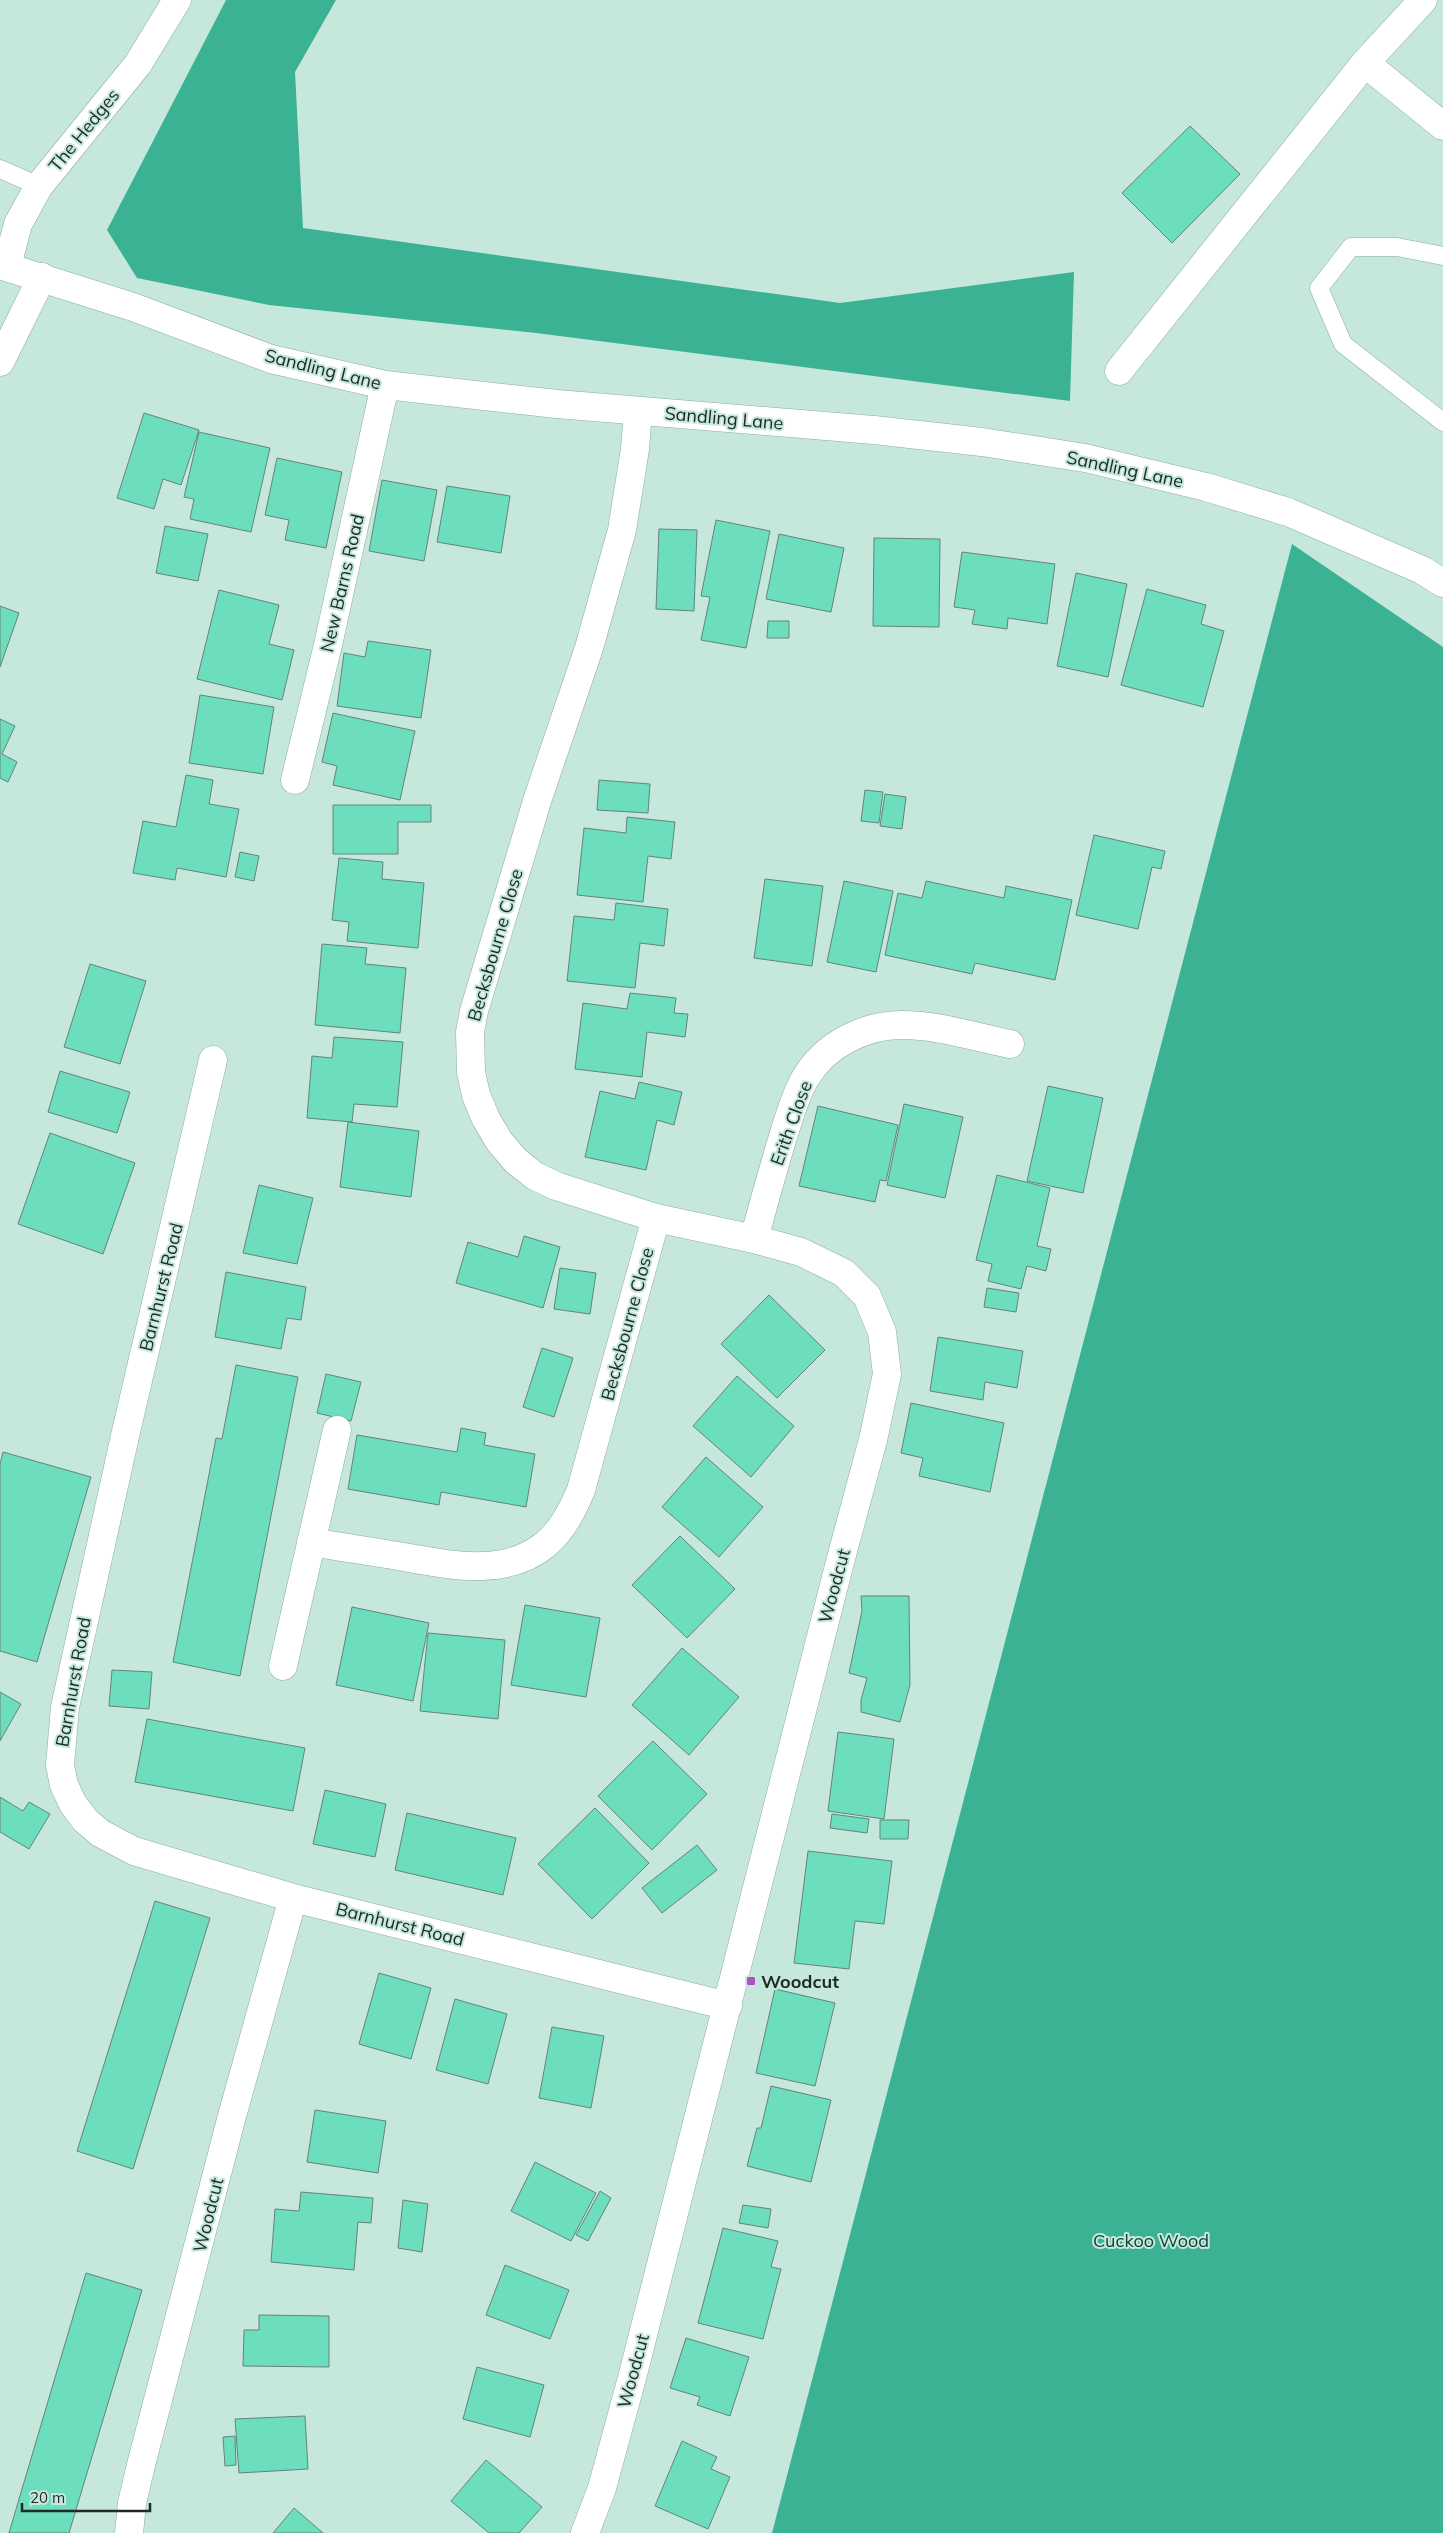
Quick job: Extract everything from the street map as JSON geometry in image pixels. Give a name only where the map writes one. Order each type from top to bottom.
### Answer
[{"type":"street","name":"The Hedges","points":[[3,266],[18,224],[38,186],[138,64],[177,0]]},
{"type":"street","points":[[1119,371],[1365,63],[1423,0]]},
{"type":"street","points":[[1365,63],[1443,126]]},
{"type":"street","name":"Sandling Lane","points":[[3,266],[133,307],[271,359],[385,385],[476,396],[638,411],[874,430],[982,442],[1085,458],[1206,487],[1288,512],[1413,566],[1443,584]]},
{"type":"street","points":[[0,362],[42,277]]},
{"type":"street","name":"New Barns Road","points":[[294,780],[328,646],[385,385]]},
{"type":"street","name":"Becksbourne Close","points":[[311,1542],[459,1566],[489,1566],[517,1561],[545,1545],[566,1523],[581,1490],[656,1218],[556,1186],[535,1176],[516,1161],[499,1141],[486,1119],[476,1095],[469,1051],[474,1011],[538,798],[589,648],[611,572],[622,530],[635,449],[638,411]]},
{"type":"street","name":"Erith Close","points":[[754,1239],[795,1099],[806,1076],[832,1048],[855,1034],[876,1028],[902,1025],[925,1027],[1010,1044]]},
{"type":"street","name":"Barnhurst Road","points":[[213,1060],[91,1586],[65,1707],[60,1765],[64,1785],[73,1804],[85,1820],[100,1833],[134,1851],[293,1898],[728,2006]]},
{"type":"street","name":"Woodcut","points":[[586,2533],[602,2488],[632,2378],[840,1562],[873,1440],[887,1374],[883,1339],[876,1312],[868,1296],[857,1284],[826,1263],[801,1252],[754,1239],[656,1218]]},
{"type":"street","points":[[283,1666],[337,1430]]},
{"type":"street","name":"Woodcut","points":[[129,2533],[132,2503],[141,2465],[232,2116],[293,1898]]},
{"type":"lane","points":[[0,169],[38,186]]},
{"type":"lane","points":[[1443,256],[1397,247],[1351,246],[1319,288],[1343,344],[1443,422]]},
{"type":"shaded area","points":[[226,0],[336,0],[295,72],[303,228],[840,303],[1074,272],[1070,401],[536,333],[269,305],[137,278],[107,230]]},
{"type":"shaded area","name":"Cuckoo Wood","points":[[1292,544],[1443,647],[1443,2533],[772,2533]]},
{"type":"building","points":[[1190,126],[1240,174],[1172,243],[1122,193]]},
{"type":"building","points":[[144,413],[199,430],[181,485],[163,479],[154,509],[117,498]]},
{"type":"building","points":[[199,432],[270,448],[251,532],[190,519],[194,499],[184,497]]},
{"type":"building","points":[[277,458],[342,472],[326,548],[285,540],[289,520],[265,515]]},
{"type":"building","points":[[382,480],[437,490],[424,561],[369,551]]},
{"type":"building","points":[[447,486],[510,496],[501,553],[437,542]]},
{"type":"building","points":[[716,520],[770,531],[746,648],[701,640],[710,597],[701,596]]},
{"type":"building","points":[[165,526],[208,534],[198,581],[156,573]]},
{"type":"building","points":[[659,529],[697,530],[694,611],[656,609]]},
{"type":"building","points":[[779,534],[844,548],[831,612],[766,599]]},
{"type":"building","points":[[874,538],[940,539],[939,627],[873,626]]},
{"type":"building","points":[[962,552],[1055,564],[1047,624],[1008,618],[1007,629],[972,624],[975,610],[954,607]]},
{"type":"building","points":[[1076,573],[1127,584],[1108,677],[1057,666]]},
{"type":"building","points":[[1147,589],[1206,605],[1201,624],[1224,631],[1203,707],[1121,685]]},
{"type":"building","points":[[219,590],[279,605],[269,644],[294,650],[282,700],[197,679]]},
{"type":"building","points":[[0,606],[19,613],[0,667]]},
{"type":"building","points":[[768,621],[789,621],[789,638],[767,638]]},
{"type":"building","points":[[368,641],[431,650],[421,718],[337,706],[344,653],[365,657]]},
{"type":"building","points":[[200,695],[274,707],[263,774],[189,763]]},
{"type":"building","points":[[333,713],[415,731],[400,800],[333,785],[337,766],[322,762]]},
{"type":"building","points":[[0,719],[15,726],[2,754],[17,762],[8,782],[0,778]]},
{"type":"building","points":[[186,775],[213,780],[209,804],[239,809],[226,877],[177,868],[175,880],[133,873],[143,821],[176,827]]},
{"type":"building","points":[[599,780],[650,784],[648,813],[597,810]]},
{"type":"building","points":[[865,790],[883,792],[879,823],[861,821]]},
{"type":"building","points":[[885,794],[906,797],[902,829],[880,826]]},
{"type":"building","points":[[333,805],[431,805],[431,822],[398,822],[398,854],[333,854]]},
{"type":"building","points":[[627,817],[675,822],[671,859],[648,856],[643,902],[577,895],[584,828],[626,833]]},
{"type":"building","points":[[1094,835],[1165,851],[1161,869],[1152,867],[1138,929],[1076,915]]},
{"type":"building","points":[[240,852],[259,856],[254,881],[235,877]]},
{"type":"building","points":[[339,858],[383,862],[382,879],[424,883],[418,948],[347,941],[349,922],[332,920]]},
{"type":"building","points":[[765,879],[823,886],[812,966],[754,958]]},
{"type":"building","points":[[844,881],[893,891],[876,972],[827,962]]},
{"type":"building","points":[[926,881],[1004,898],[1006,886],[1072,900],[1055,980],[975,963],[972,974],[885,955],[898,893],[922,898]]},
{"type":"building","points":[[616,903],[668,909],[664,946],[640,943],[635,988],[567,981],[574,916],[614,920]]},
{"type":"building","points":[[322,944],[367,948],[365,964],[406,968],[400,1033],[315,1025]]},
{"type":"building","points":[[90,964],[146,981],[120,1064],[64,1047]]},
{"type":"building","points":[[630,993],[676,998],[674,1013],[688,1014],[685,1037],[647,1032],[642,1077],[575,1069],[583,1003],[627,1009]]},
{"type":"building","points":[[334,1037],[403,1042],[397,1107],[354,1104],[352,1122],[307,1118],[312,1056],[332,1058]]},
{"type":"building","points":[[60,1071],[130,1092],[117,1133],[48,1112]]},
{"type":"building","points":[[639,1082],[682,1092],[674,1125],[657,1120],[646,1170],[585,1157],[600,1091],[635,1099]]},
{"type":"building","points":[[1048,1086],[1103,1098],[1083,1193],[1027,1181]]},
{"type":"building","points":[[904,1104],[963,1117],[945,1198],[887,1185]]},
{"type":"building","points":[[818,1106],[898,1125],[886,1181],[880,1180],[875,1202],[799,1186]]},
{"type":"building","points":[[348,1122],[419,1131],[411,1197],[340,1187]]},
{"type":"building","points":[[50,1133],[135,1163],[103,1254],[18,1224]]},
{"type":"building","points":[[997,1175],[1050,1188],[1037,1246],[1051,1249],[1046,1271],[1027,1266],[1021,1289],[988,1281],[992,1264],[976,1260]]},
{"type":"building","points":[[259,1185],[313,1198],[297,1264],[243,1253]]},
{"type":"building","points":[[524,1236],[560,1247],[543,1308],[456,1283],[468,1242],[518,1257]]},
{"type":"building","points":[[560,1268],[596,1273],[590,1314],[554,1309]]},
{"type":"building","points":[[226,1272],[306,1287],[301,1320],[287,1318],[281,1349],[215,1337]]},
{"type":"building","points":[[987,1288],[1019,1293],[1016,1312],[984,1307]]},
{"type":"building","points":[[769,1295],[825,1350],[777,1398],[721,1344]]},
{"type":"building","points":[[938,1337],[1023,1351],[1017,1388],[985,1382],[983,1400],[930,1391]]},
{"type":"building","points":[[542,1348],[573,1358],[554,1417],[523,1407]]},
{"type":"building","points":[[236,1365],[298,1377],[240,1676],[173,1662],[216,1438],[222,1439]]},
{"type":"building","points":[[326,1374],[361,1382],[351,1421],[317,1413]]},
{"type":"building","points":[[737,1376],[794,1426],[751,1477],[693,1426]]},
{"type":"building","points":[[911,1403],[1004,1423],[990,1492],[919,1476],[923,1458],[901,1453]]},
{"type":"building","points":[[461,1428],[486,1433],[484,1445],[535,1454],[526,1507],[441,1492],[439,1505],[348,1489],[357,1435],[457,1452]]},
{"type":"building","points":[[3,1452],[91,1477],[37,1662],[0,1651],[0,1464]]},
{"type":"building","points":[[706,1457],[763,1507],[719,1557],[662,1507]]},
{"type":"building","points":[[680,1536],[735,1589],[687,1638],[632,1585]]},
{"type":"building","points":[[861,1596],[909,1596],[910,1685],[900,1722],[861,1712],[861,1700],[867,1678],[849,1673],[862,1611]]},
{"type":"building","points":[[525,1605],[600,1618],[586,1697],[511,1685]]},
{"type":"building","points":[[352,1607],[429,1623],[413,1701],[336,1685]]},
{"type":"building","points":[[428,1633],[505,1640],[498,1719],[420,1711]]},
{"type":"building","points":[[682,1648],[739,1697],[689,1755],[632,1705]]},
{"type":"building","points":[[112,1670],[152,1672],[149,1709],[109,1706]]},
{"type":"building","points":[[0,1692],[21,1704],[0,1741]]},
{"type":"building","points":[[147,1719],[305,1748],[293,1811],[135,1782]]},
{"type":"building","points":[[838,1732],[894,1739],[884,1819],[828,1811]]},
{"type":"building","points":[[653,1741],[707,1794],[652,1850],[598,1796]]},
{"type":"building","points":[[325,1790],[386,1804],[375,1857],[313,1844]]},
{"type":"building","points":[[0,1797],[23,1811],[29,1802],[50,1814],[29,1849],[0,1832]]},
{"type":"building","points":[[595,1808],[649,1863],[592,1919],[538,1864]]},
{"type":"building","points":[[407,1813],[516,1838],[503,1895],[395,1870]]},
{"type":"building","points":[[832,1814],[869,1819],[867,1833],[830,1828]]},
{"type":"building","points":[[880,1820],[909,1820],[908,1839],[880,1839]]},
{"type":"building","points":[[697,1845],[717,1870],[662,1913],[642,1888]]},
{"type":"building","points":[[808,1851],[892,1861],[884,1924],[855,1921],[849,1969],[794,1963]]},
{"type":"building","points":[[155,1901],[210,1918],[133,2169],[77,2151]]},
{"type":"building","points":[[379,1973],[431,1988],[411,2059],[359,2044]]},
{"type":"building","points":[[775,1989],[835,2003],[815,2086],[756,2073]]},
{"type":"building","points":[[455,1999],[507,2014],[488,2084],[436,2070]]},
{"type":"building","points":[[552,2027],[604,2036],[591,2108],[539,2098]]},
{"type":"building","points":[[771,2086],[831,2100],[811,2182],[747,2166],[757,2128],[761,2128]]},
{"type":"building","points":[[315,2110],[386,2121],[378,2173],[307,2162]]},
{"type":"building","points":[[535,2162],[596,2193],[571,2241],[511,2211]]},
{"type":"building","points":[[600,2191],[611,2198],[588,2241],[576,2235]]},
{"type":"building","points":[[301,2192],[373,2198],[371,2223],[358,2222],[354,2270],[271,2262],[275,2209],[299,2211]]},
{"type":"building","points":[[403,2200],[428,2204],[422,2252],[398,2248]]},
{"type":"building","points":[[743,2205],[771,2209],[768,2228],[739,2223]]},
{"type":"building","points":[[723,2228],[778,2241],[771,2267],[781,2269],[763,2339],[698,2323]]},
{"type":"building","points":[[505,2265],[569,2290],[550,2339],[486,2315]]},
{"type":"building","points":[[86,2273],[142,2290],[69,2533],[9,2533]]},
{"type":"building","points":[[259,2315],[329,2316],[329,2367],[243,2366],[244,2330],[259,2330]]},
{"type":"building","points":[[686,2338],[749,2357],[730,2416],[697,2405],[700,2397],[670,2388]]},
{"type":"building","points":[[477,2367],[544,2385],[530,2437],[463,2419]]},
{"type":"building","points":[[305,2416],[308,2469],[239,2473],[235,2419]]},
{"type":"building","points":[[235,2436],[236,2465],[225,2466],[223,2437]]},
{"type":"building","points":[[682,2441],[717,2457],[711,2469],[730,2477],[708,2529],[655,2506]]},
{"type":"building","points":[[486,2460],[542,2507],[519,2533],[489,2533],[451,2501]]},
{"type":"building","points":[[294,2508],[323,2533],[273,2533]]},
{"type":"place","name":"Woodcut","points":[[751,1981]]}]
